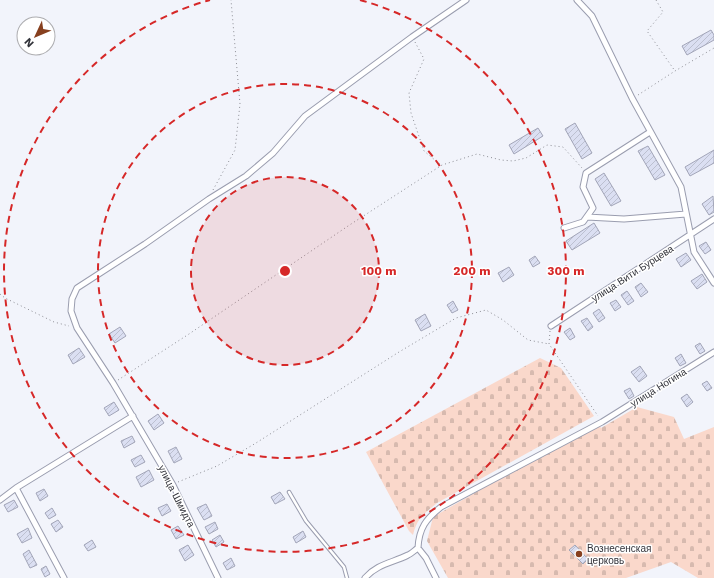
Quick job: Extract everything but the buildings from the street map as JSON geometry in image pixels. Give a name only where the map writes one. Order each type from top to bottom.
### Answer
[{"type":"street","name":"улица Шмидта","points":[[218,578],[173,485],[133,416],[78,328],[71,311],[72,299],[76,288],[145,244],[209,199],[246,176],[273,153],[305,116],[412,37],[466,0]]},
{"type":"street","points":[[577,0],[592,16],[632,98],[681,187],[694,252],[714,283]]},
{"type":"street","points":[[564,228],[584,222],[593,208],[583,188],[586,173],[650,132]]},
{"type":"street","points":[[587,217],[624,219],[686,214]]},
{"type":"street","name":"улица Вити Бурцева","points":[[551,326],[714,219]]},
{"type":"street","name":"улица Ногина","points":[[418,548],[422,528],[430,515],[441,507],[602,422],[714,352]]},
{"type":"street","points":[[0,500],[16,488],[133,416]]},
{"type":"street","points":[[16,488],[64,578]]},
{"type":"street","points":[[365,578],[370,572],[381,565],[409,555],[418,548],[426,558],[436,578]]},
{"type":"lane","points":[[289,492],[306,521],[344,567],[347,578]]},
{"type":"path","points":[[209,199],[235,150],[240,104],[231,0]]},
{"type":"path","points":[[656,0],[663,12],[647,31],[675,71]]},
{"type":"path","points":[[412,37],[424,59],[409,93],[411,113],[424,151],[442,165]]},
{"type":"path","points":[[632,98],[714,48]]},
{"type":"path","points":[[113,383],[442,165],[477,154],[501,160],[513,161],[526,158],[547,145],[563,147],[586,173]]},
{"type":"path","points":[[0,294],[5,298],[54,322],[78,328]]},
{"type":"path","points":[[173,485],[217,466],[256,443],[399,352],[456,318],[486,310],[503,320],[528,340],[548,344],[602,422]]},
{"type":"path","points":[[548,344],[551,326]]},
{"type":"green space","points":[[540,358],[561,368],[594,416],[437,503],[419,520],[413,535],[409,531],[366,452]]},
{"type":"green space","points":[[637,407],[674,417],[684,439],[714,427],[714,578],[698,578],[671,562],[626,578],[448,578],[427,541],[433,517],[597,422],[601,428]]},
{"type":"place","name":"Вознесенская церковь","points":[[579,554]]}]
